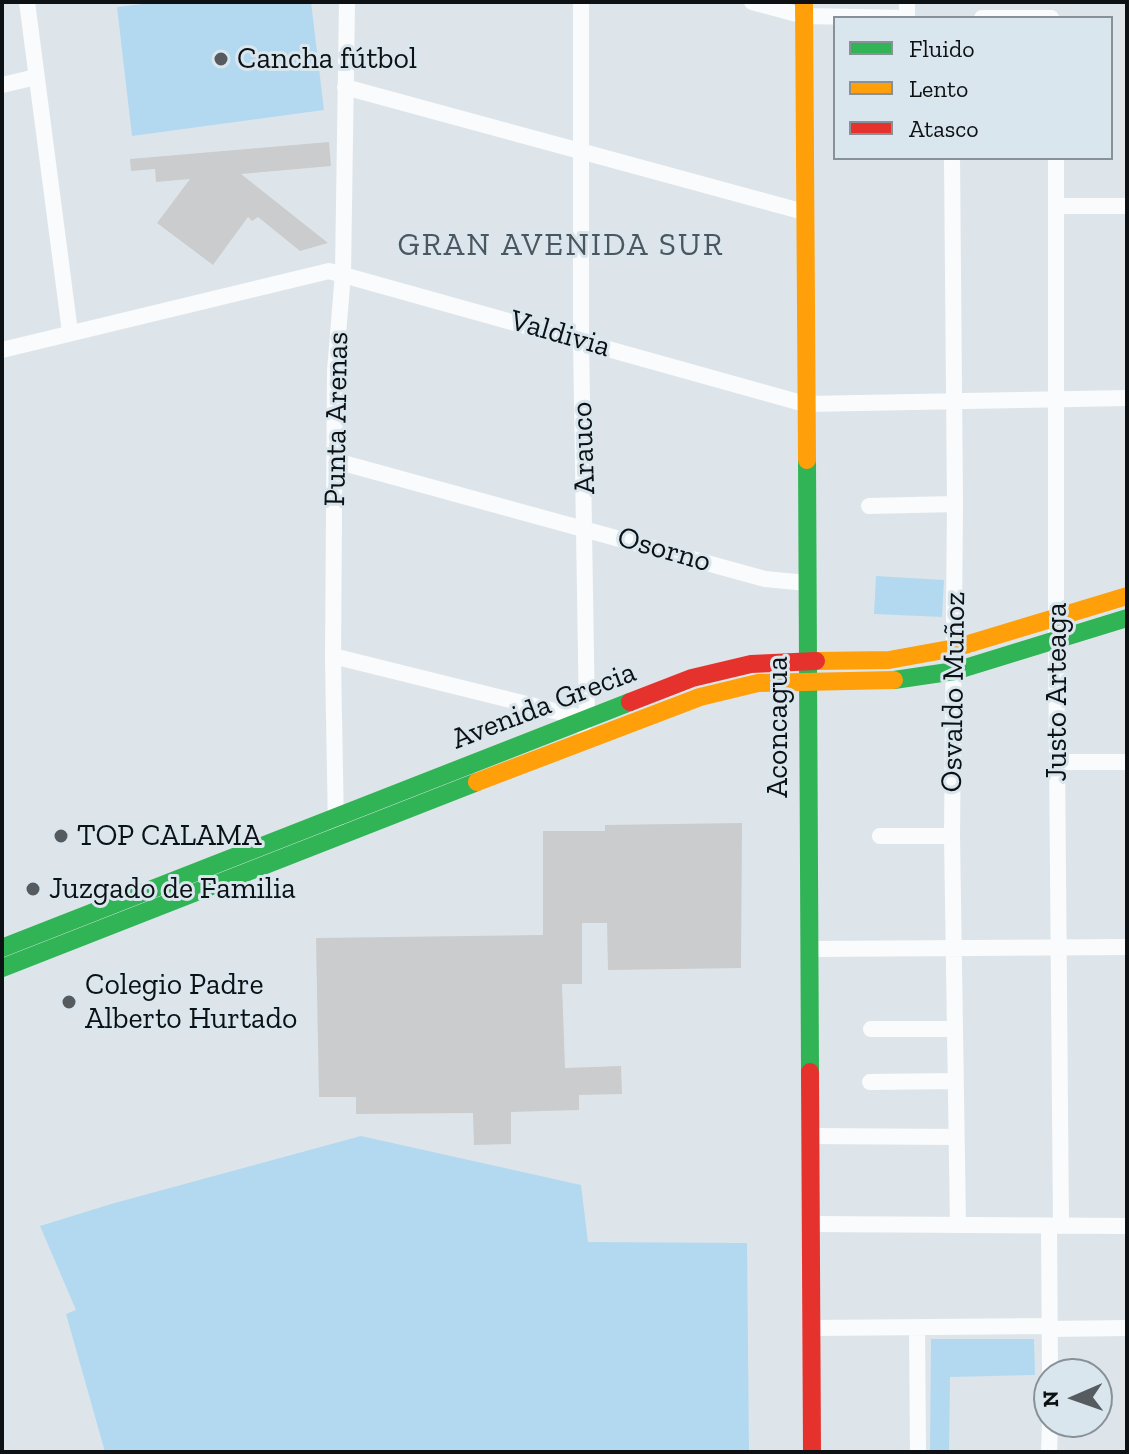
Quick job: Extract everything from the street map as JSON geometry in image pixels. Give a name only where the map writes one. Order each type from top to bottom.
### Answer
[{"type":"main road","name":"Aconcagua","points":[[804,9],[812,1452]]},
{"type":"main road","name":"Avenida Grecia","points":[[2,968],[587,719],[692,678],[728,668],[806,660],[889,660],[955,648],[1127,596]]},
{"type":"main road","name":"Avenida Grecia","points":[[2,948],[729,688],[758,683],[889,681],[955,671],[1127,618]]},
{"type":"street","points":[[27,2],[70,332]]},
{"type":"street","name":"Punta Arenas","points":[[336,827],[333,656],[335,371],[343,273],[347,2]]},
{"type":"street","name":"Arauco","points":[[581,2],[581,339],[587,719]]},
{"type":"street","points":[[752,2],[883,16]]},
{"type":"street","points":[[2,85],[36,77]]},
{"type":"street","points":[[345,87],[804,212]]},
{"type":"street","name":"Osvaldo Muñoz","points":[[952,160],[955,671],[952,836],[958,1225]]},
{"type":"street","name":"Justo Arteaga","points":[[1050,1358],[1055,1226],[1058,948],[1056,160]]},
{"type":"street","points":[[1056,206],[1127,206]]},
{"type":"street","name":"Valdivia","points":[[2,350],[329,271],[805,404],[1127,398]]},
{"type":"street","name":"Osorno","points":[[336,461],[765,579],[807,583]]},
{"type":"street","points":[[869,506],[955,504]]},
{"type":"street","points":[[333,656],[587,719],[571,746]]},
{"type":"street","points":[[1058,762],[1127,762]]},
{"type":"street","points":[[880,836],[952,836]]},
{"type":"street","points":[[809,949],[1127,947]]},
{"type":"street","points":[[871,1029],[955,1029]]},
{"type":"street","points":[[870,1082],[955,1081]]},
{"type":"street","points":[[811,1136],[956,1137]]},
{"type":"street","points":[[812,1224],[1127,1226]]},
{"type":"street","points":[[812,1328],[1127,1328]]},
{"type":"street","points":[[917,1329],[918,1452]]},
{"type":"shaded area","name":"Cancha fútbol","points":[[159,2],[311,2],[324,110],[132,136],[117,7]]},
{"type":"shaded area","points":[[876,576],[944,580],[942,617],[874,614]]},
{"type":"shaded area","points":[[361,1136],[581,1185],[588,1242],[747,1243],[749,1452],[105,1452],[66,1314],[76,1310],[40,1226]]},
{"type":"shaded area","points":[[931,1339],[1034,1339],[1033,1375],[950,1377],[949,1452],[930,1452]]},
{"type":"building","points":[[329,142],[331,166],[241,174],[328,243],[300,251],[258,217],[252,221],[248,217],[213,265],[157,223],[190,179],[156,182],[155,169],[131,171],[130,159]]},
{"type":"building","points":[[742,823],[741,968],[608,970],[607,923],[582,923],[582,984],[562,984],[565,1068],[621,1066],[622,1094],[579,1095],[579,1110],[511,1112],[511,1144],[474,1145],[473,1113],[356,1114],[356,1097],[319,1097],[316,938],[543,935],[543,831],[605,831],[605,825]]},
{"type":"traffic: fast","points":[[807,460],[810,1072]]},
{"type":"traffic: fast","points":[[894,680],[955,671],[1127,618]]},
{"type":"traffic: fast","points":[[2,948],[630,702]]},
{"type":"traffic: fast","points":[[2,968],[477,782]]},
{"type":"traffic: slow","points":[[804,2],[807,460]]},
{"type":"traffic: slow","points":[[816,661],[889,660],[955,648],[1127,596]]},
{"type":"traffic: slow","points":[[477,782],[700,697],[758,683],[894,680]]},
{"type":"traffic: jam","points":[[630,702],[692,678],[751,664],[816,661]]},
{"type":"traffic: jam","points":[[810,1072],[812,1452]]},
{"type":"place","name":"Cancha fútbol","points":[[221,59]]},
{"type":"place","name":"TOP CALAMA","points":[[61,836]]},
{"type":"place","name":"Juzgado de Familia","points":[[33,889]]},
{"type":"place","name":"Colegio Padre Alberto Hurtado","points":[[69,1002]]},
{"type":"district","name":"GRAN AVENIDA SUR","points":[[561,246]]}]
